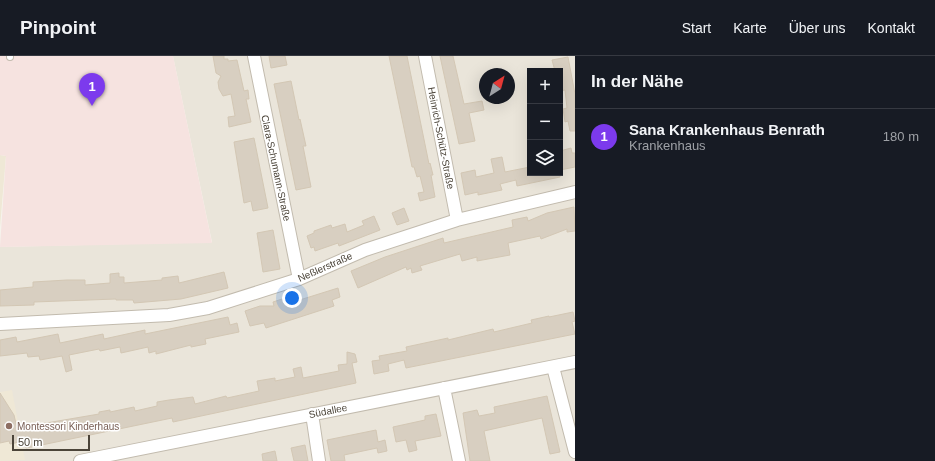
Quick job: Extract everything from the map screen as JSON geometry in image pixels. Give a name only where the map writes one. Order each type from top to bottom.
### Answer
[{"type":"street","name":"Clara-Schumann-Straße","points":[[254,56],[299,280]]},
{"type":"street","name":"Heinrich-Schütz-Straße","points":[[425,56],[457,220]]},
{"type":"street","name":"Neßlerstraße","points":[[0,324],[169,315],[208,308],[299,280],[365,250],[457,220],[575,192]]},
{"type":"street","name":"Südallee","points":[[80,461],[575,362]]},
{"type":"street","points":[[553,367],[575,452]]},
{"type":"street","points":[[444,388],[459,461]]},
{"type":"street","points":[[312,414],[320,461]]},
{"type":"shaded area","points":[[0,56],[173,56],[212,243],[0,247],[6,156],[0,155]]},
{"type":"shaded area","points":[[173,56],[575,56],[575,461],[0,461],[0,247],[212,242]]},
{"type":"shaded area","points":[[0,155],[6,156],[0,227]]},
{"type":"shaded area","name":"Montessori Kinderhaus","points":[[12,390],[25,460],[0,461],[0,392]]},
{"type":"building","points":[[213,56],[224,56],[224,59],[228,59],[228,61],[237,60],[244,91],[248,90],[249,99],[246,99],[251,122],[229,127],[228,117],[235,116],[231,94],[223,96],[219,89],[218,82],[221,76],[216,73]]},
{"type":"building","points":[[269,56],[285,56],[287,65],[271,68]]},
{"type":"building","points":[[389,56],[407,56],[429,164],[430,163],[433,175],[431,175],[435,197],[420,201],[418,193],[424,192],[420,176],[417,177],[414,167],[412,167]]},
{"type":"building","points":[[440,56],[453,56],[464,104],[479,102],[479,104],[483,104],[484,110],[469,113],[475,141],[459,144]]},
{"type":"building","points":[[568,57],[575,94],[575,131],[570,131],[568,121],[565,122],[563,109],[567,108],[565,90],[563,90],[563,68],[554,68],[552,60]]},
{"type":"building","points":[[291,81],[306,146],[303,146],[311,187],[296,190],[274,84]]},
{"type":"building","points":[[254,138],[268,208],[253,211],[251,201],[244,203],[234,142]]},
{"type":"building","points":[[571,148],[572,153],[575,153],[575,167],[563,169],[563,150]]},
{"type":"building","points":[[502,157],[505,172],[527,168],[527,176],[560,177],[517,186],[516,180],[500,184],[502,190],[478,195],[478,192],[465,195],[461,173],[475,170],[476,177],[494,173],[491,159]]},
{"type":"building","points":[[574,207],[575,231],[567,232],[567,229],[541,239],[540,236],[508,243],[510,255],[477,261],[477,257],[462,261],[460,254],[420,266],[422,270],[412,273],[411,268],[407,270],[406,267],[358,288],[351,271],[385,257],[443,238],[444,243],[513,227],[512,220],[527,217],[528,221],[547,213]]},
{"type":"building","points":[[404,208],[409,221],[397,225],[392,213]]},
{"type":"building","points":[[374,216],[380,230],[339,246],[338,243],[315,251],[314,247],[311,248],[307,236],[314,233],[314,231],[331,225],[332,228],[345,224],[347,232],[364,225],[362,221]]},
{"type":"building","points":[[273,230],[280,269],[263,272],[257,233]]},
{"type":"building","points":[[224,272],[228,288],[181,299],[134,303],[133,300],[116,299],[34,302],[34,305],[0,306],[0,290],[33,287],[33,282],[85,280],[85,285],[110,283],[110,274],[119,273],[119,277],[124,277],[124,283],[162,280],[162,278],[178,276],[179,283]]},
{"type":"building","points":[[338,288],[340,297],[332,300],[334,306],[266,328],[264,323],[250,326],[245,311],[260,306],[274,306],[273,302],[288,297],[290,303]]},
{"type":"building","points":[[573,312],[575,321],[572,322],[575,334],[406,368],[404,360],[388,364],[389,371],[374,374],[372,361],[380,360],[379,356],[407,351],[406,347],[448,338],[448,340],[493,329],[494,332],[532,323],[531,320]]},
{"type":"building","points":[[228,317],[230,325],[237,323],[239,332],[205,339],[206,344],[191,347],[191,345],[156,354],[156,351],[149,353],[148,347],[121,353],[120,347],[100,351],[99,349],[69,355],[72,370],[66,372],[62,356],[40,360],[39,356],[28,357],[27,353],[0,356],[0,340],[16,337],[17,342],[58,334],[60,343],[103,334],[104,339],[145,330],[145,334]]},
{"type":"building","points":[[347,352],[355,354],[357,362],[352,363],[356,383],[173,422],[172,418],[32,447],[26,448],[25,441],[10,444],[9,441],[0,443],[0,393],[14,415],[17,428],[99,414],[99,412],[110,410],[110,412],[134,407],[135,411],[157,406],[157,402],[169,400],[193,397],[195,404],[226,396],[227,398],[259,391],[257,381],[275,378],[275,381],[295,377],[293,369],[301,367],[303,378],[339,371],[338,365],[347,364]]},
{"type":"building","points":[[547,396],[560,452],[550,454],[542,418],[484,431],[490,461],[470,461],[463,413],[477,410],[479,416],[495,413],[494,407]]},
{"type":"building","points":[[436,414],[441,436],[415,441],[417,450],[409,452],[406,440],[396,442],[393,427],[425,420],[425,416]]},
{"type":"building","points":[[376,430],[378,442],[385,440],[387,451],[378,453],[377,448],[344,455],[345,461],[331,461],[327,440]]},
{"type":"building","points":[[305,445],[308,461],[294,461],[291,448]]},
{"type":"building","points":[[275,451],[277,461],[263,461],[262,454]]},
{"type":"place","name":"Sana Krankenhaus Benrath","points":[[92,106]]},
{"type":"place","name":"Montessori Kinderhaus","points":[[9,426]]}]
